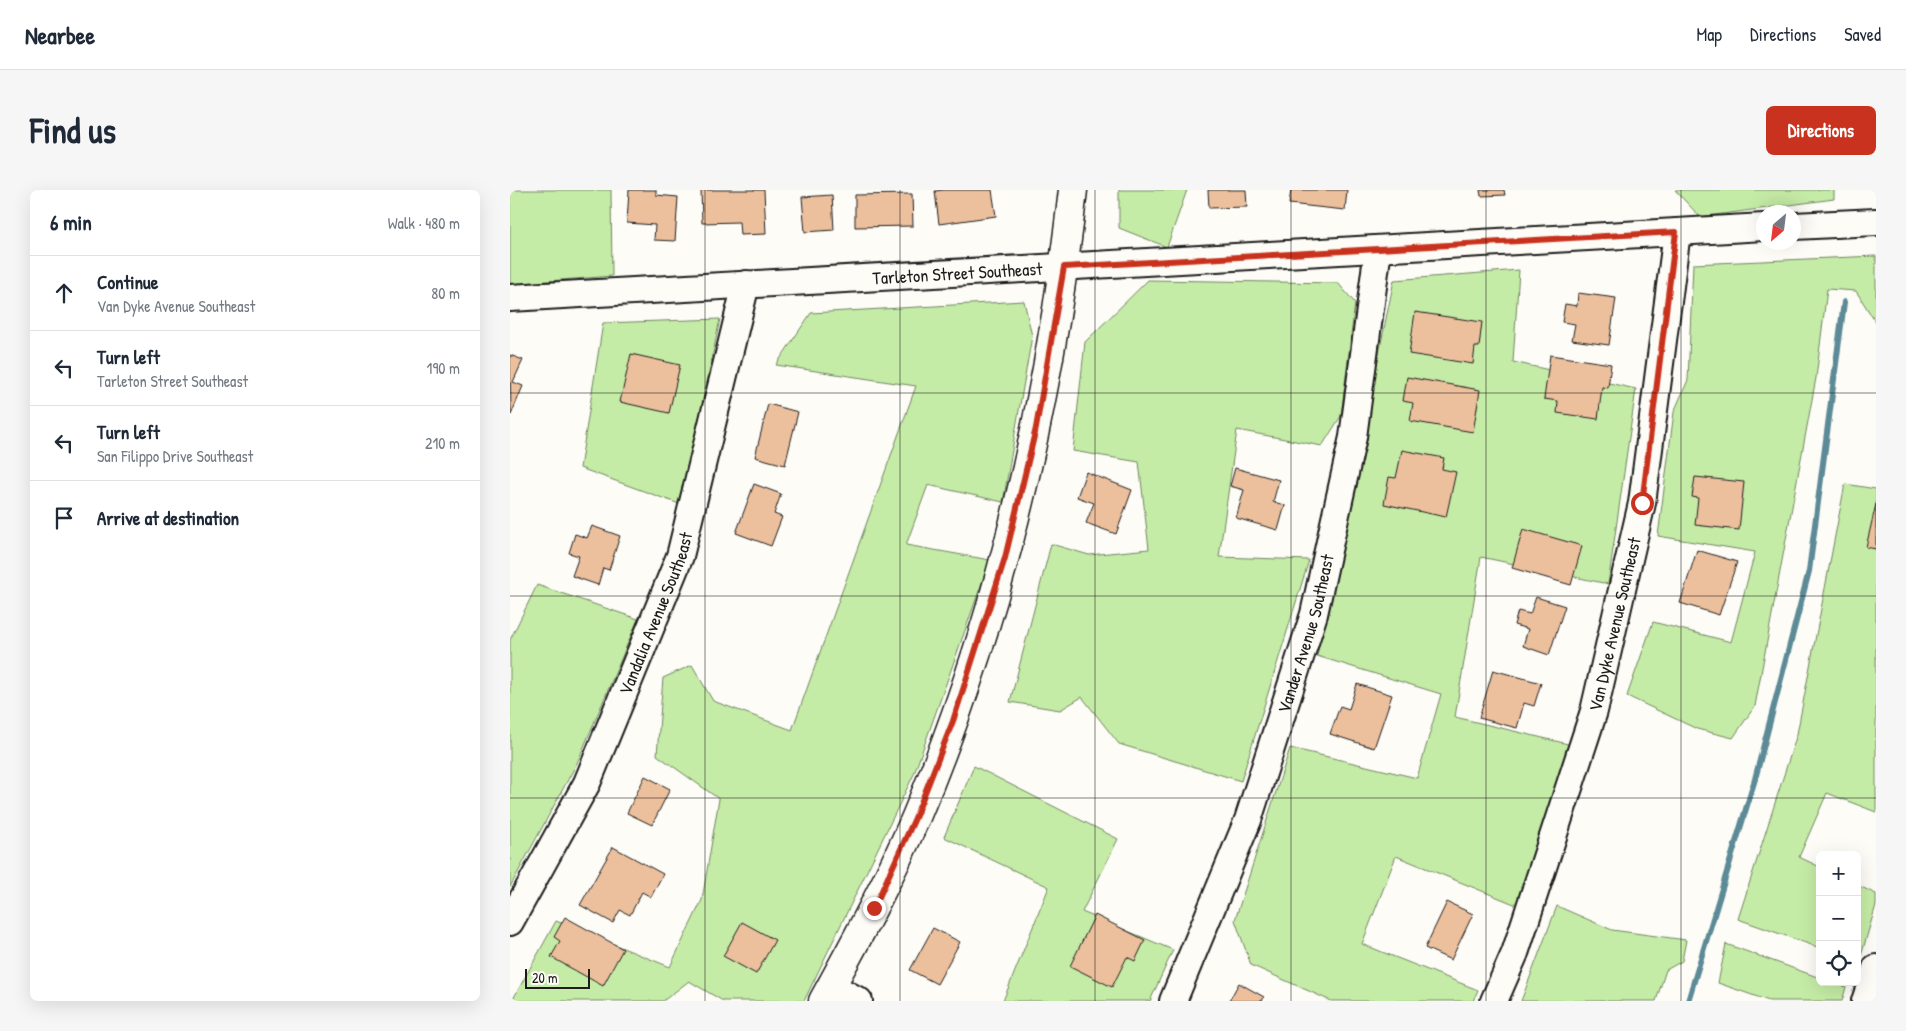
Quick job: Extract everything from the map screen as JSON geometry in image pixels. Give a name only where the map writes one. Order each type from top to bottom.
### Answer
[{"type":"street","points":[[859,1001],[827,993],[874,908],[915,818],[953,721],[1005,558],[1036,428],[1064,267],[1073,190]]},
{"type":"street","points":[[1801,226],[1876,222]]},
{"type":"street","name":"Tarleton Street Southeast","points":[[510,298],[1756,228]]},
{"type":"street","name":"Van Dyke Avenue Southeast","points":[[1494,1001],[1515,953],[1596,702],[1642,503],[1676,232]]},
{"type":"street","name":"Vander Avenue Southeast","points":[[1173,1001],[1248,820],[1314,614],[1353,437],[1378,249]]},
{"type":"street","name":"Vandalia Avenue Southeast","points":[[510,922],[587,783],[680,556],[746,284]]},
{"type":"street","points":[[1865,1001],[1876,968]]},
{"type":"green space","points":[[510,190],[611,190],[612,276],[510,284]]},
{"type":"green space","points":[[1119,190],[1187,190],[1167,247],[1119,228]]},
{"type":"green space","points":[[1675,190],[1834,190],[1834,199],[1789,205],[1756,205],[1756,209],[1700,217]]},
{"type":"green space","points":[[1876,256],[1876,323],[1856,291],[1827,289],[1816,378],[1755,706],[1733,738],[1697,729],[1627,696],[1653,622],[1731,642],[1755,552],[1658,536],[1674,412],[1688,380],[1693,264]]},
{"type":"green space","points":[[1519,270],[1513,362],[1636,389],[1608,584],[1481,557],[1455,717],[1568,744],[1519,906],[1396,856],[1362,944],[1478,990],[1473,1001],[1331,1001],[1251,965],[1235,920],[1290,748],[1417,778],[1441,694],[1317,656],[1394,280]]},
{"type":"green space","points":[[1148,280],[1338,283],[1355,303],[1341,416],[1322,446],[1237,430],[1219,557],[1309,560],[1241,781],[1119,744],[1082,697],[1060,710],[1010,702],[1051,544],[1089,555],[1149,549],[1139,462],[1073,451],[1085,342]]},
{"type":"green space","points":[[1024,301],[1032,336],[1003,502],[928,485],[906,545],[990,560],[914,774],[804,1001],[723,1001],[689,981],[663,1001],[512,1001],[556,921],[670,967],[702,900],[719,799],[657,755],[663,678],[692,665],[713,701],[792,730],[916,386],[776,365],[811,313]]},
{"type":"green space","points":[[720,319],[682,505],[580,468],[603,323]]},
{"type":"green space","points":[[1845,484],[1876,489],[1876,812],[1827,793],[1799,857],[1816,865],[1816,947],[1738,919],[1797,734]]},
{"type":"green space","points":[[537,585],[638,619],[577,763],[510,887],[510,640]]},
{"type":"green space","points":[[974,766],[1118,839],[1082,912],[1173,950],[1150,1001],[1003,1001],[1049,887],[944,837]]},
{"type":"green space","points":[[1861,887],[1876,894],[1876,905],[1861,956]]},
{"type":"green space","points":[[1557,906],[1612,930],[1686,940],[1682,961],[1666,970],[1656,1001],[1521,1001]]},
{"type":"green space","points":[[1726,944],[1816,977],[1816,986],[1846,987],[1842,1001],[1769,1001],[1718,983]]},
{"type":"building","points":[[629,190],[656,190],[656,195],[678,197],[675,241],[654,240],[655,225],[627,223]]},
{"type":"building","points":[[701,190],[764,190],[766,234],[740,235],[739,222],[702,223]]},
{"type":"building","points":[[992,190],[996,216],[939,224],[935,191]]},
{"type":"building","points":[[1208,190],[1246,190],[1247,207],[1209,208]]},
{"type":"building","points":[[1291,190],[1347,190],[1345,210],[1289,204]]},
{"type":"building","points":[[1480,190],[1504,190],[1505,195],[1481,196]]},
{"type":"building","points":[[912,194],[913,226],[855,227],[855,195]]},
{"type":"building","points":[[832,195],[834,230],[805,232],[802,197]]},
{"type":"building","points":[[1578,293],[1616,298],[1609,345],[1572,340],[1575,324],[1562,322],[1565,304],[1577,306]]},
{"type":"building","points":[[1415,312],[1482,322],[1479,347],[1475,347],[1473,364],[1409,354]]},
{"type":"building","points":[[631,354],[680,365],[669,413],[620,402]]},
{"type":"building","points":[[510,355],[523,360],[513,382],[523,386],[511,415]]},
{"type":"building","points":[[1550,355],[1611,364],[1608,388],[1602,387],[1598,419],[1557,413],[1558,401],[1544,399]]},
{"type":"building","points":[[1407,377],[1480,390],[1473,432],[1410,421],[1413,403],[1403,401]]},
{"type":"building","points":[[768,404],[798,412],[785,465],[755,457]]},
{"type":"building","points":[[1402,450],[1444,458],[1442,469],[1456,472],[1446,517],[1384,504],[1389,477],[1396,478]]},
{"type":"building","points":[[1235,468],[1279,480],[1273,502],[1285,505],[1278,530],[1236,518],[1244,490],[1230,486]]},
{"type":"building","points":[[1086,472],[1132,490],[1116,534],[1086,523],[1094,503],[1077,497]]},
{"type":"building","points":[[1695,477],[1744,482],[1739,530],[1695,525],[1698,498],[1692,497]]},
{"type":"building","points":[[754,484],[781,494],[774,514],[782,517],[771,546],[736,533]]},
{"type":"building","points":[[1876,504],[1876,549],[1866,547]]},
{"type":"building","points":[[592,526],[620,536],[609,570],[603,568],[598,585],[572,576],[579,556],[569,553],[575,534],[587,538]]},
{"type":"building","points":[[1523,529],[1582,546],[1571,585],[1512,568]]},
{"type":"building","points":[[1697,550],[1737,562],[1719,615],[1680,603]]},
{"type":"building","points":[[1536,597],[1565,606],[1549,655],[1523,646],[1528,629],[1514,625],[1518,611],[1530,614]]},
{"type":"building","points":[[1493,670],[1541,683],[1534,706],[1524,703],[1517,728],[1479,718]]},
{"type":"building","points":[[1357,684],[1392,695],[1374,748],[1330,734],[1340,706],[1349,709]]},
{"type":"building","points":[[645,776],[670,789],[652,825],[627,813]]},
{"type":"building","points":[[613,847],[663,874],[651,897],[642,892],[630,915],[620,910],[613,923],[580,905]]},
{"type":"building","points":[[1447,902],[1473,914],[1451,960],[1425,948]]},
{"type":"building","points":[[1095,915],[1145,940],[1135,961],[1127,957],[1112,987],[1070,966]]},
{"type":"building","points":[[565,917],[623,949],[603,986],[551,957],[560,941],[554,937]]},
{"type":"building","points":[[742,922],[775,940],[756,974],[723,956]]},
{"type":"building","points":[[933,928],[960,942],[937,984],[910,970]]},
{"type":"building","points":[[1239,983],[1264,997],[1262,1001],[1229,1001]]},
{"type":"waterway","points":[[1688,1001],[1755,779],[1809,571],[1844,302]]},
{"type":"route","points":[[874,908],[915,818],[953,721],[1005,558],[1036,428],[1064,267],[1676,232],[1642,503]]}]
